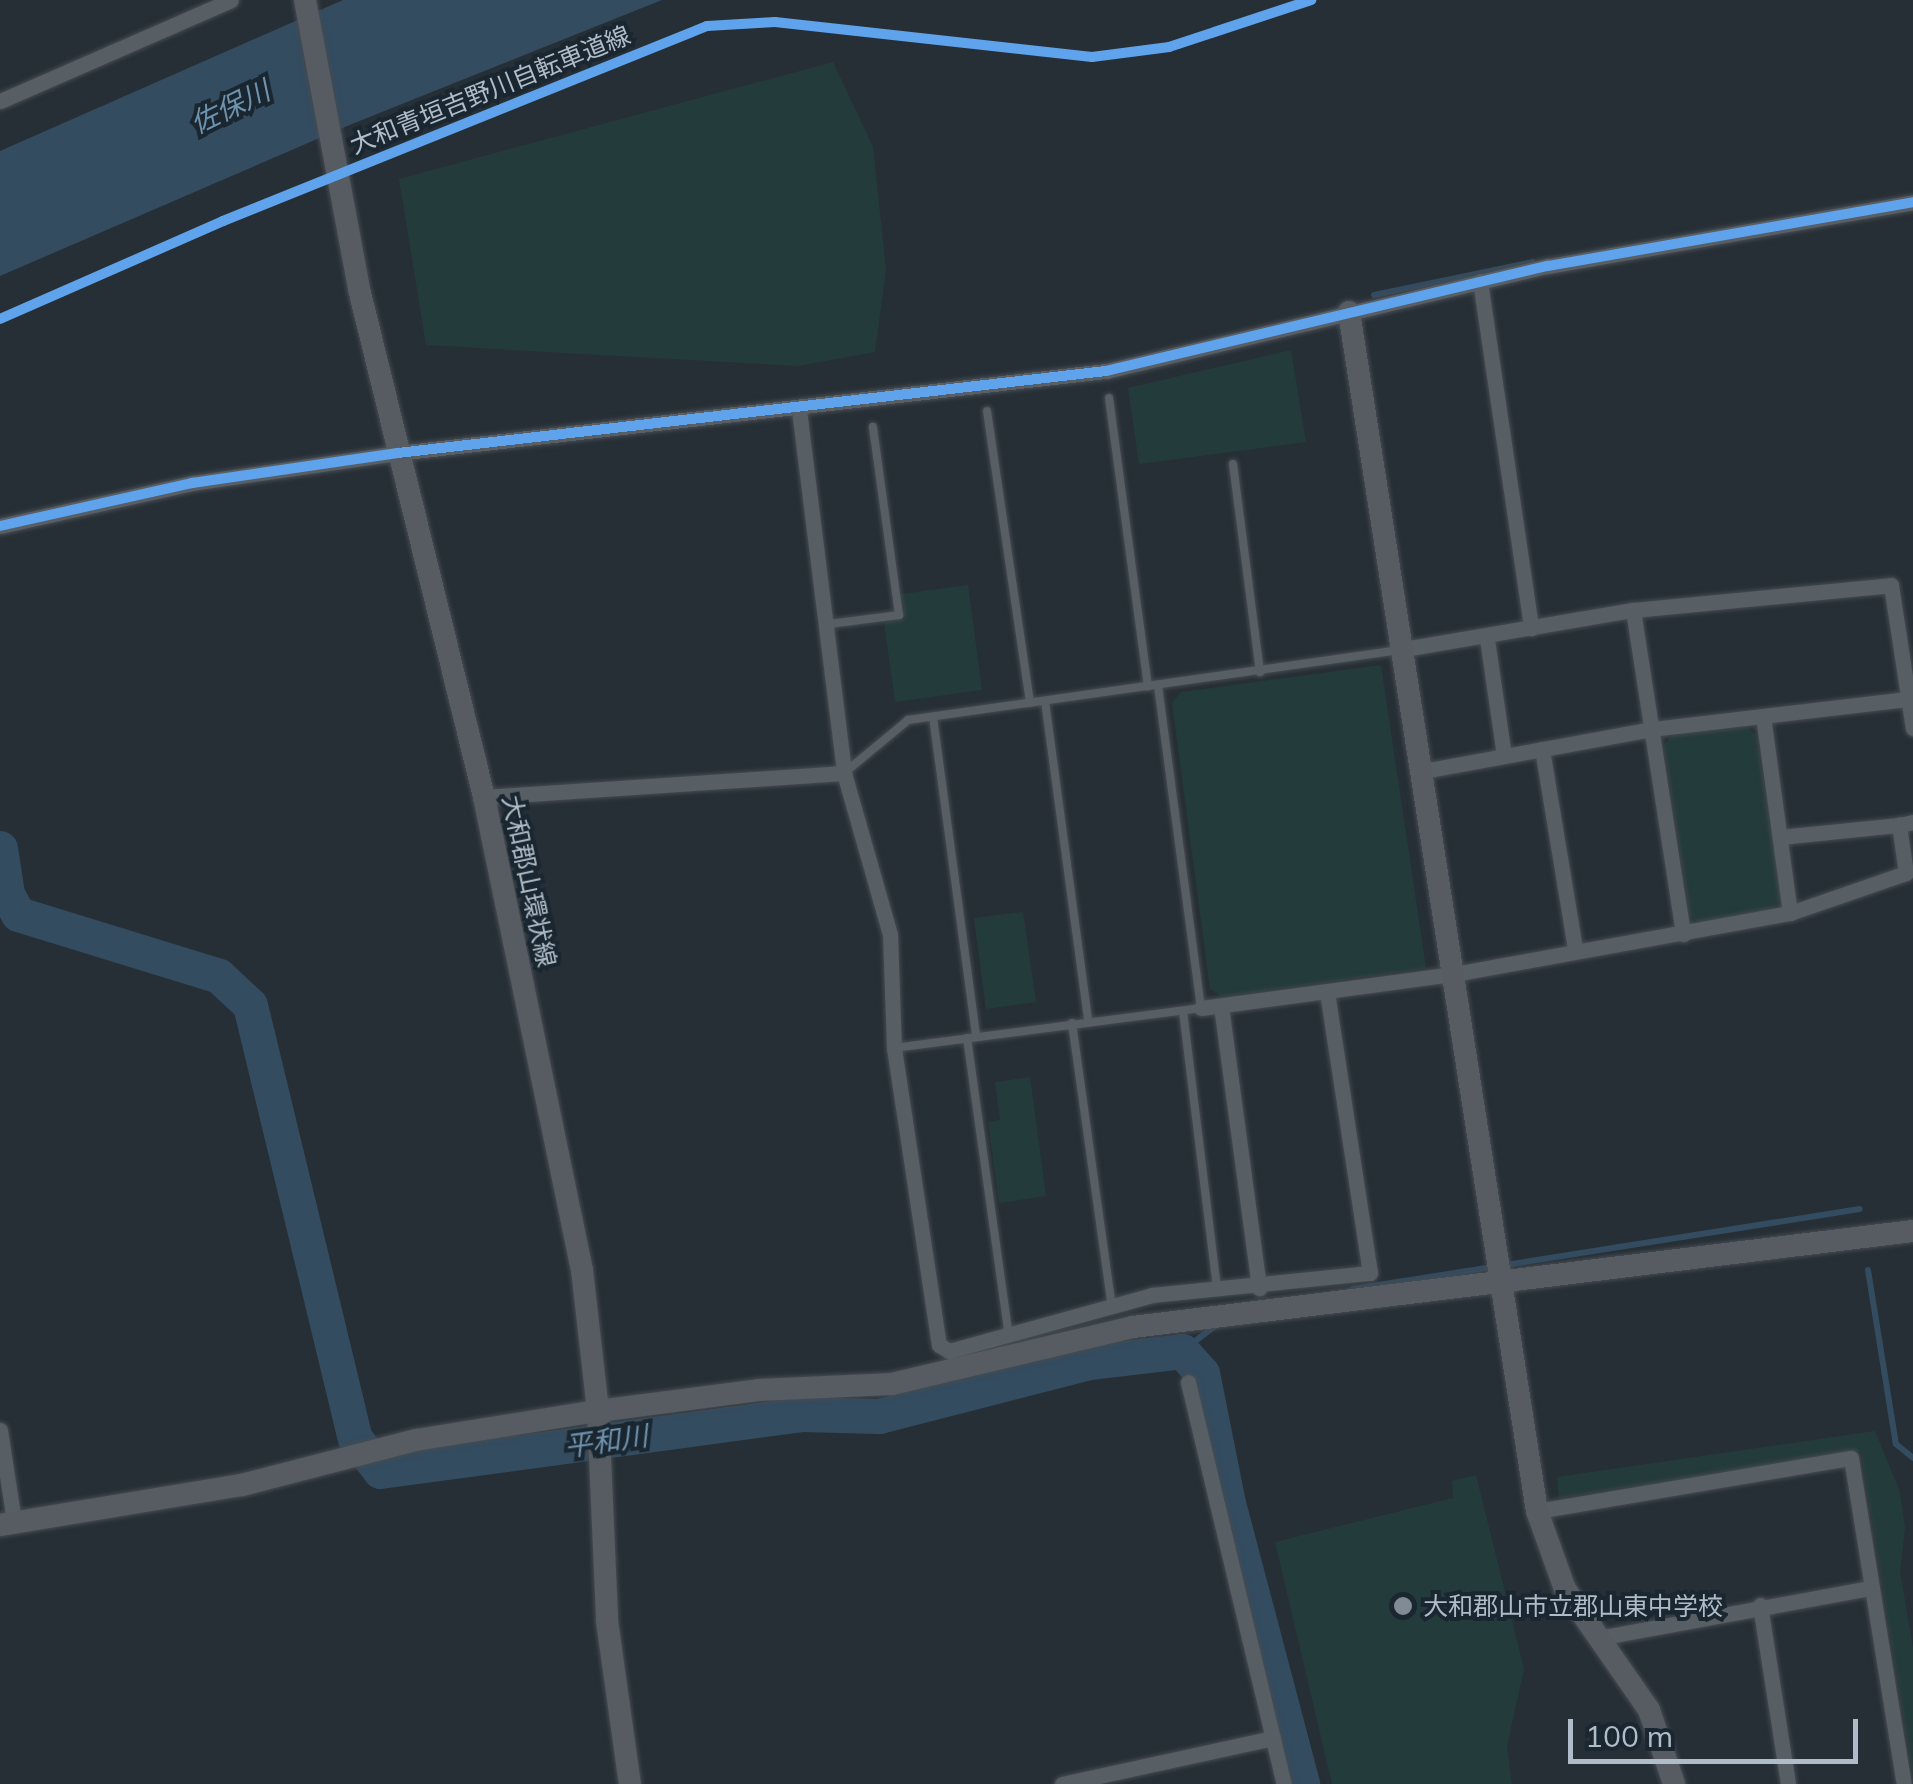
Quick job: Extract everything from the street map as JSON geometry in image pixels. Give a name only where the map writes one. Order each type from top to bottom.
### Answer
[{"type":"street","points":[[0,101],[231,0]]},
{"type":"street","name":"大和郡山環状線","points":[[305,0],[332,157],[398,453],[484,797],[582,1270],[598,1412],[607,1621],[630,1784]]},
{"type":"street","points":[[0,526],[192,483],[398,453],[798,410],[1106,371],[1480,281],[1913,202]]},
{"type":"street","points":[[1480,281],[1531,628]]},
{"type":"street","points":[[1349,312],[1537,1511],[1565,1589],[1649,1710],[1674,1784]]},
{"type":"street","points":[[798,410],[844,773],[890,934],[894,1048],[938,1345],[949,1351],[1152,1296],[1259,1288],[1370,1273],[1328,992]]},
{"type":"street","points":[[1404,649],[1487,639],[1634,610],[1891,585],[1913,728]]},
{"type":"street","points":[[1634,610],[1683,934]]},
{"type":"street","points":[[1487,639],[1504,756]]},
{"type":"street","points":[[1423,770],[1652,729],[1908,699]]},
{"type":"street","points":[[1763,716],[1790,913]]},
{"type":"street","points":[[1542,749],[1575,948]]},
{"type":"street","points":[[484,797],[844,773]]},
{"type":"street","points":[[1200,1008],[1454,974],[1575,948],[1683,934],[1790,913],[1906,873],[1906,823],[1780,837]]},
{"type":"street","points":[[1221,1006],[1259,1288]]},
{"type":"street","points":[[0,1430],[7,1524],[296,1471],[416,1440],[759,1390],[892,1384],[1083,1336],[1913,1231]]},
{"type":"street","points":[[1188,1382],[1284,1784]]},
{"type":"street","points":[[1537,1511],[1851,1458],[1904,1784]]},
{"type":"street","points":[[1598,1638],[1760,1605],[1872,1588]]},
{"type":"street","points":[[1760,1605],[1788,1784]]},
{"type":"street","points":[[1062,1784],[1273,1738]]},
{"type":"lane","points":[[1109,398],[1148,686]]},
{"type":"lane","points":[[987,412],[1030,703]]},
{"type":"lane","points":[[828,624],[899,615],[873,426]]},
{"type":"lane","points":[[1233,464],[1260,672]]},
{"type":"lane","points":[[844,773],[908,720],[1404,649]]},
{"type":"lane","points":[[894,1048],[1200,1008],[1158,685]]},
{"type":"lane","points":[[1045,701],[1088,1021]]},
{"type":"lane","points":[[933,717],[1009,1335]]},
{"type":"lane","points":[[1182,1011],[1218,1292]]},
{"type":"lane","points":[[1072,1023],[1112,1306]]},
{"type":"green space","points":[[833,62],[873,147],[886,270],[875,352],[798,366],[426,345],[399,179]]},
{"type":"green space","points":[[1291,350],[1306,442],[1139,464],[1128,388]]},
{"type":"green space","points":[[968,585],[982,690],[895,702],[884,622],[905,619],[902,594]]},
{"type":"green space","points":[[1381,665],[1426,968],[1223,997],[1210,989],[1172,703],[1181,692]]},
{"type":"green space","points":[[1747,727],[1756,735],[1782,896],[1775,908],[1701,924],[1690,916],[1664,745],[1672,735]]},
{"type":"green space","points":[[1023,912],[1036,1002],[986,1009],[974,918]]},
{"type":"green space","points":[[1030,1077],[1046,1196],[999,1203],[988,1122],[1000,1120],[995,1082]]},
{"type":"green space","points":[[1875,1431],[1900,1492],[1905,1528],[1900,1572],[1913,1648],[1913,1775],[1861,1451],[1559,1498],[1557,1477]]},
{"type":"green space","name":"大和郡山市立郡山東中学校","points":[[1476,1475],[1524,1669],[1507,1746],[1512,1784],[1332,1784],[1275,1542],[1453,1498],[1452,1481]]},
{"type":"water","name":"佐保川","points":[[343,0],[662,0],[352,124],[0,276],[0,151]]},
{"type":"waterway","points":[[1374,295],[1533,262]]},
{"type":"waterway","name":"平和川","points":[[0,848],[7,894],[18,914],[219,976],[250,1005],[355,1438],[380,1471],[801,1414],[879,1416],[1089,1362],[1182,1351],[1202,1373],[1228,1503],[1302,1784]]},
{"type":"waterway","points":[[1353,1289],[1860,1209]]},
{"type":"waterway","points":[[1868,1270],[1896,1444],[1913,1458]]},
{"type":"waterway","points":[[1182,1351],[1219,1323]]},
{"type":"cycle path","name":"大和青垣吉野川自転車道線","points":[[0,319],[223,221],[707,26],[775,22],[1092,57],[1169,47],[1311,0]]},
{"type":"cycle path","points":[[0,526],[192,483],[398,453],[1106,371],[1548,266],[1913,202]]},
{"type":"place","name":"大和郡山市立郡山東中学校","points":[[1403,1606]]}]
